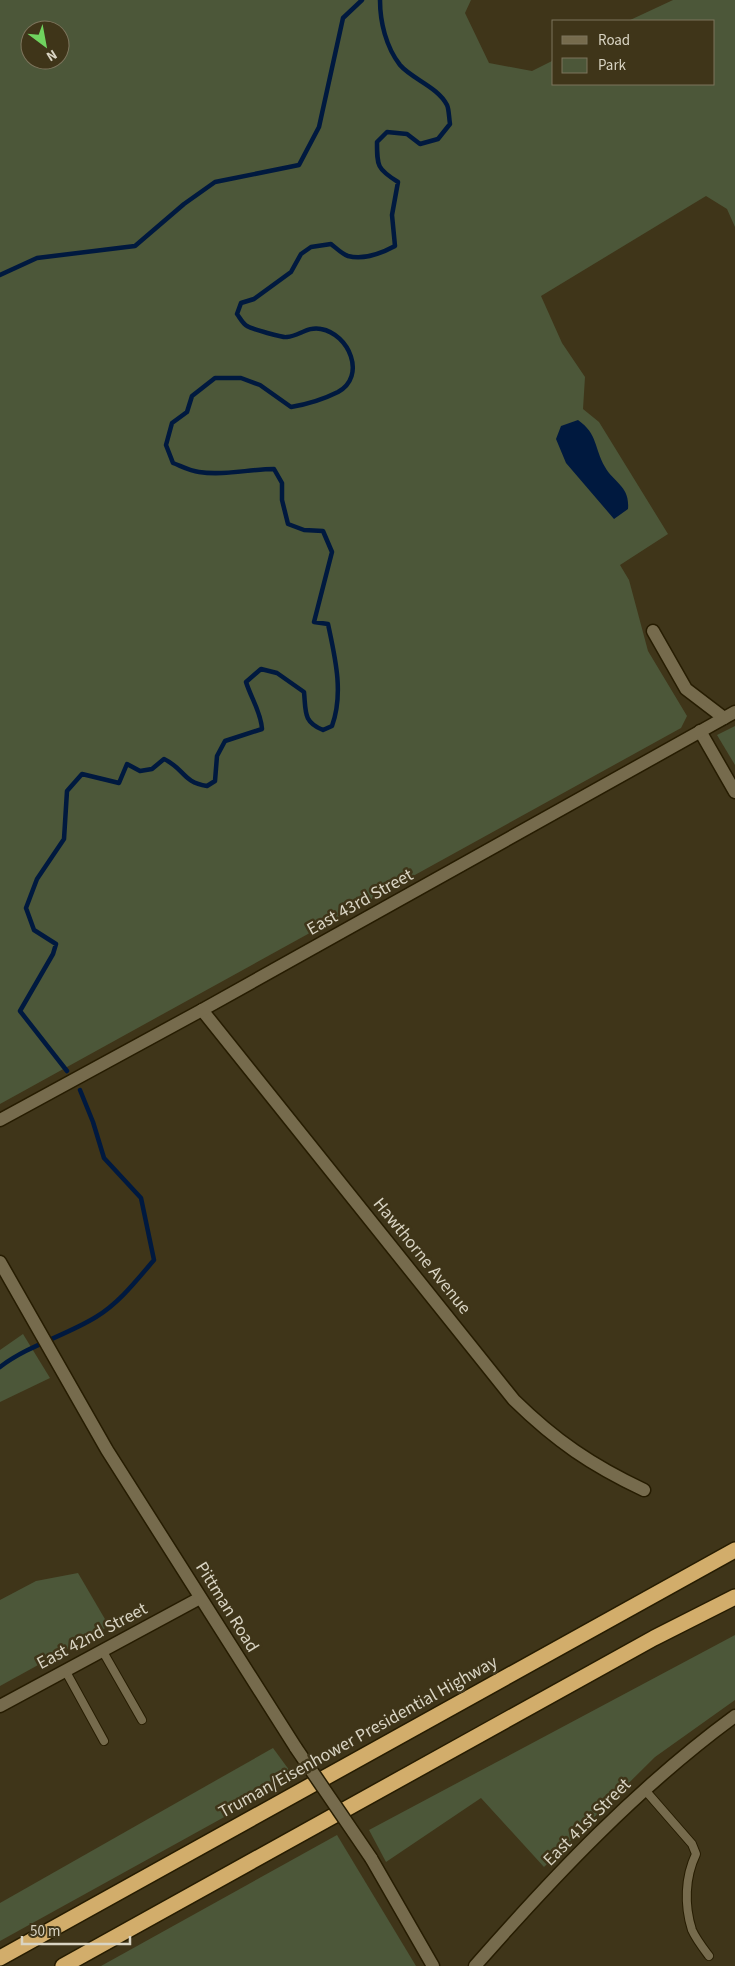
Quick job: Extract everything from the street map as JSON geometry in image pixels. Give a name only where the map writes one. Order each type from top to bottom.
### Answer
[{"type":"highway","name":"Truman/Eisenhower Presidential Highway","points":[[0,1958],[735,1550]]},
{"type":"highway","points":[[63,1966],[645,1642],[735,1597]]},
{"type":"street","points":[[653,631],[686,689],[730,715]]},
{"type":"street","name":"East 43rd Street","points":[[0,1120],[202,1010],[730,715]]},
{"type":"street","points":[[700,731],[735,792]]},
{"type":"street","name":"Hawthorne Avenue","points":[[202,1010],[514,1400],[544,1430],[573,1452],[610,1474],[644,1490]]},
{"type":"street","name":"Pittman Road","points":[[0,1262],[107,1450],[296,1748],[371,1858],[433,1966]]},
{"type":"street","name":"East 42nd Street","points":[[0,1706],[200,1598]]},
{"type":"street","name":"East 41st Street","points":[[474,1966],[530,1903],[645,1790],[708,1736],[735,1716]]},
{"type":"lane","points":[[102,1650],[142,1720]]},
{"type":"lane","points":[[65,1670],[104,1741]]},
{"type":"lane","points":[[645,1790],[692,1844],[696,1854],[689,1868],[687,1907],[693,1931],[709,1956]]},
{"type":"green space","points":[[0,0],[471,0],[465,13],[489,63],[532,71],[552,61],[552,85],[715,85],[715,20],[630,20],[673,0],[735,0],[735,227],[727,209],[706,196],[541,296],[562,343],[585,377],[583,409],[599,422],[668,534],[620,565],[629,580],[648,651],[687,716],[681,728],[0,1104]]},
{"type":"green space","points":[[735,726],[735,765],[717,735]]},
{"type":"green space","points":[[23,1334],[50,1378],[0,1402],[0,1350]]},
{"type":"green space","points":[[78,1573],[109,1626],[0,1686],[0,1600],[36,1581]]},
{"type":"green space","points":[[735,1635],[735,1700],[655,1757],[544,1867],[481,1798],[386,1862],[369,1830]]},
{"type":"green space","points":[[273,1748],[295,1778],[0,1941],[0,1903]]},
{"type":"green space","points":[[337,1835],[416,1966],[101,1966]]},
{"type":"water","points":[[578,420],[589,431],[605,467],[627,495],[628,509],[614,519],[566,463],[556,439],[561,426]]},
{"type":"waterway","points":[[0,275],[37,258],[135,246],[184,204],[215,182],[299,165],[319,127],[343,18],[362,0]]},
{"type":"waterway","points":[[67,1071],[20,1011],[53,954],[56,944],[34,930],[26,908],[37,879],[64,839],[67,791],[82,774],[119,783],[127,764],[140,771],[152,769],[164,759],[193,782],[207,786],[215,781],[217,756],[225,741],[262,729],[258,711],[246,682],[261,669],[277,673],[304,692],[307,716],[312,724],[317,727],[323,730],[332,726],[336,713],[338,688],[336,662],[328,624],[314,622],[332,552],[323,531],[304,530],[288,524],[282,500],[282,483],[274,469],[218,473],[189,470],[173,463],[166,445],[172,423],[187,412],[192,396],[215,378],[241,378],[260,385],[291,407],[304,405],[338,392],[347,385],[352,376],[351,356],[340,339],[331,332],[316,328],[287,337],[280,336],[247,326],[237,314],[241,303],[254,299],[291,272],[301,254],[311,247],[331,244],[348,256],[360,257],[378,253],[395,246],[392,215],[398,182],[382,170],[377,157],[377,142],[387,132],[407,134],[420,144],[438,139],[450,124],[448,107],[443,99],[438,93],[405,70],[395,58],[385,34],[380,0]]},
{"type":"waterway","points":[[0,1367],[11,1359],[96,1317],[127,1291],[154,1260],[141,1198],[104,1158],[93,1122],[80,1090]]}]
